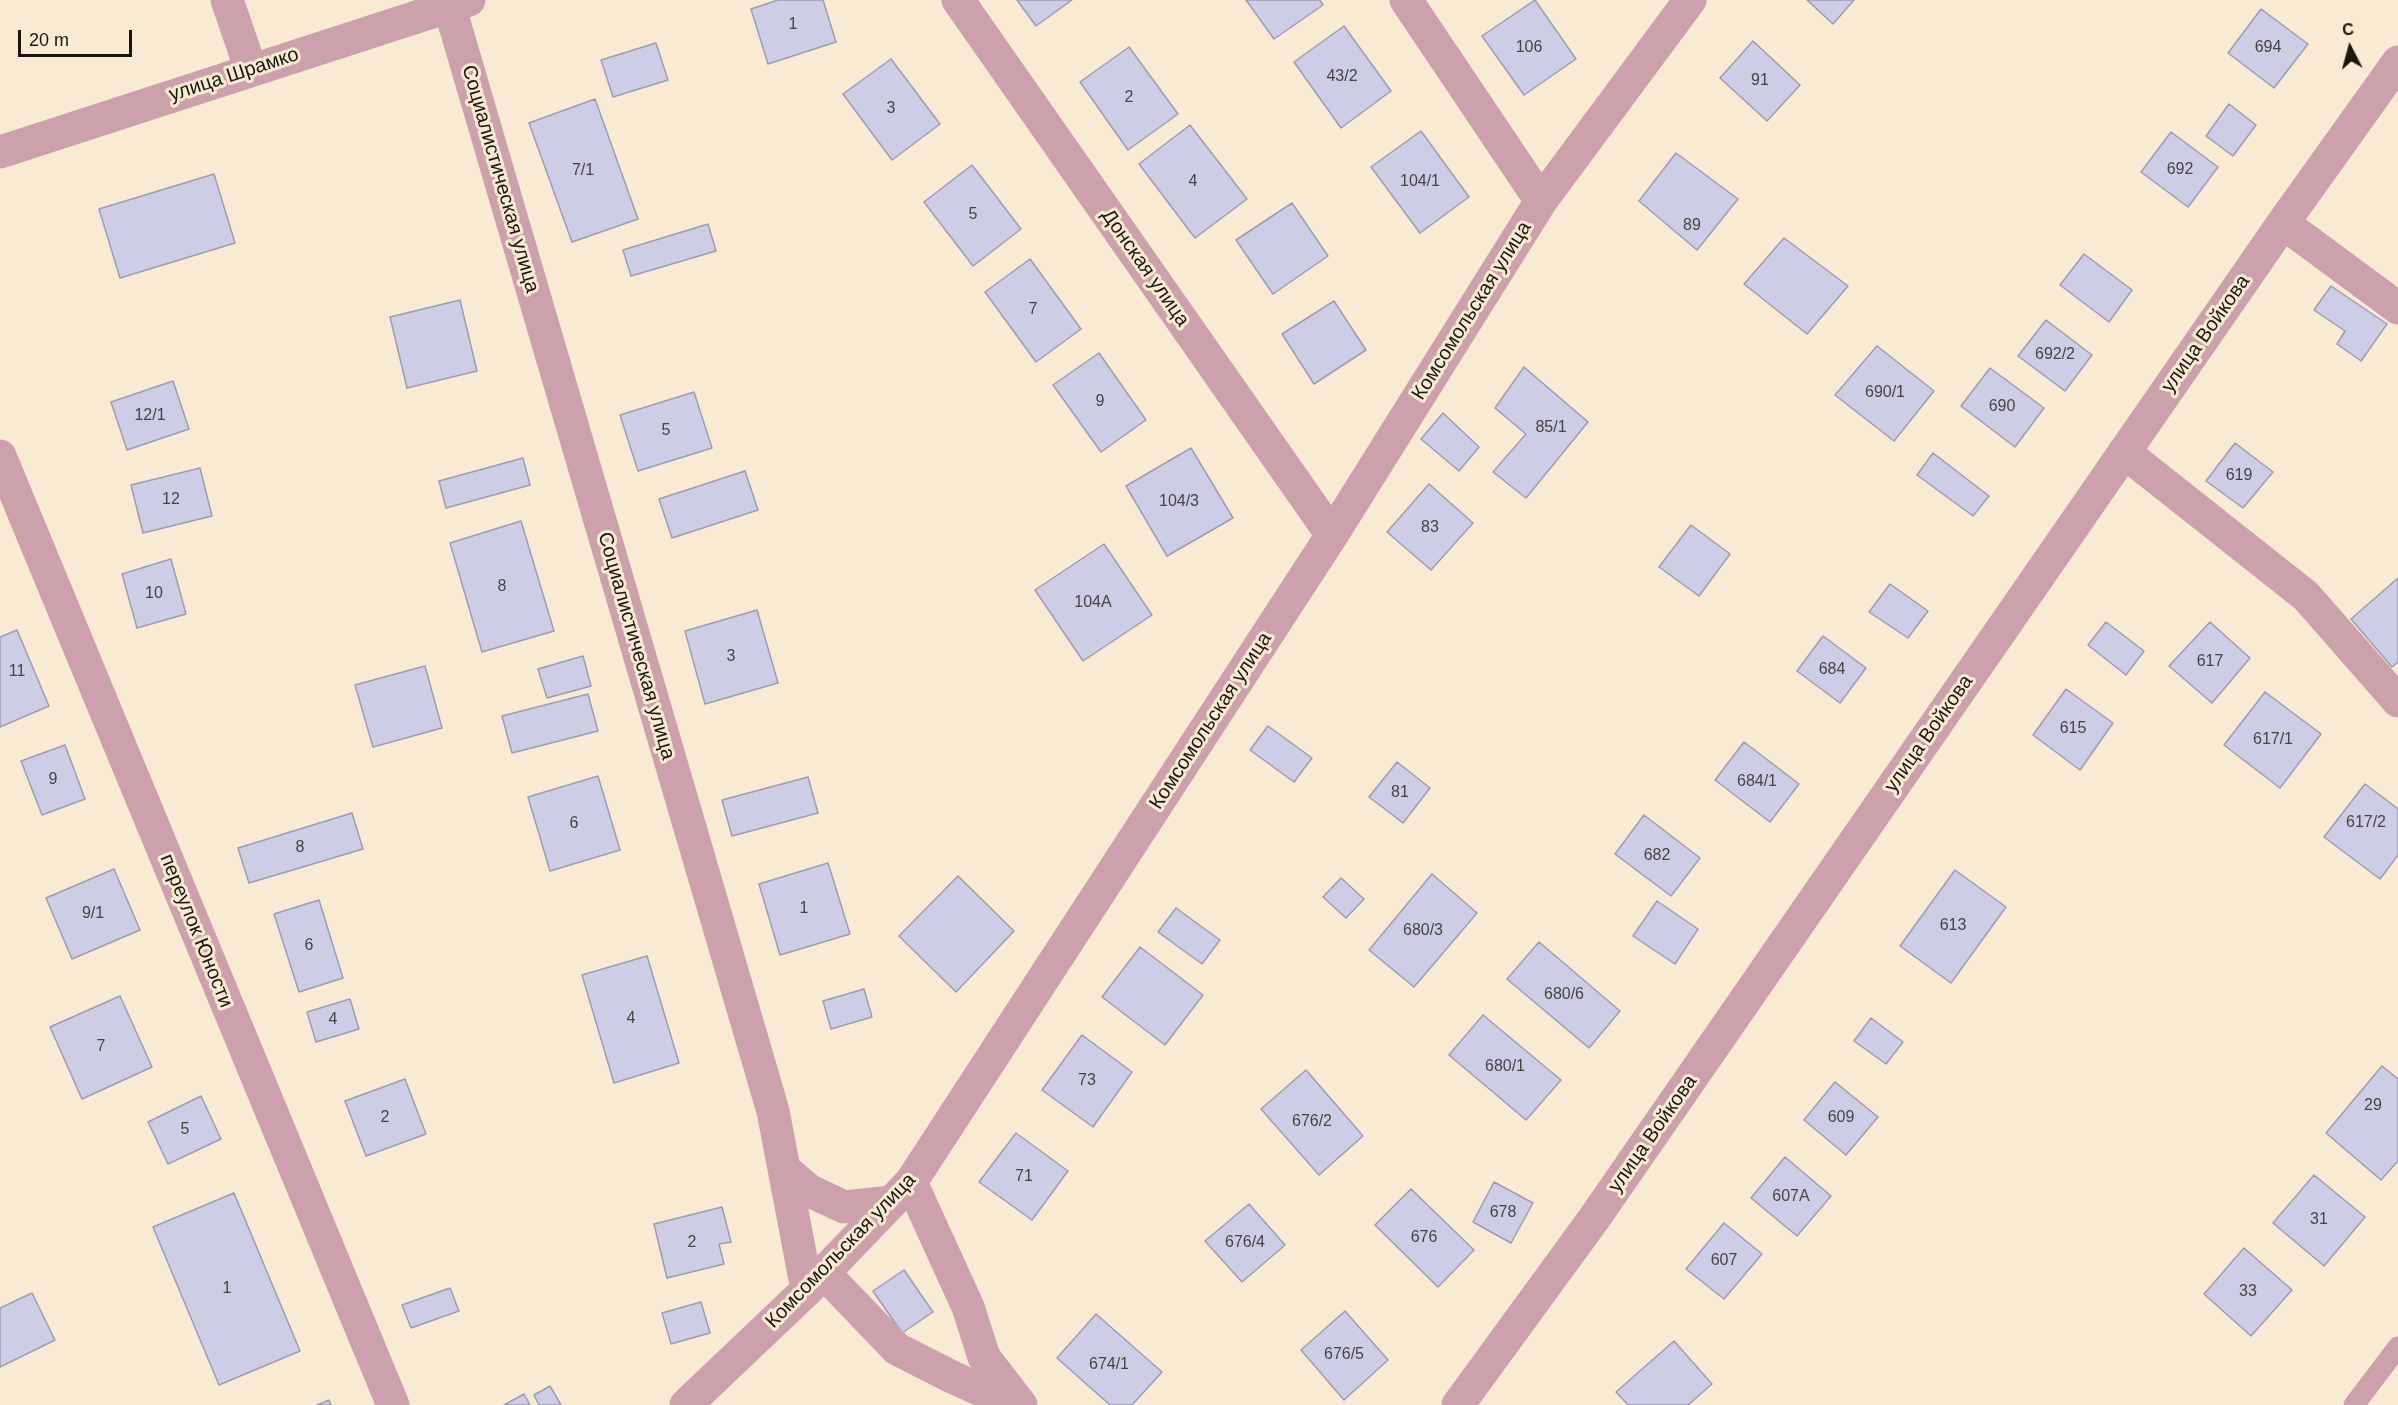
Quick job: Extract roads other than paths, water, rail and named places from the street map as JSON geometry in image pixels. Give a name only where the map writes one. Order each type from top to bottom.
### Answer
[{"type":"street","points":[[227,0],[251,70]]},
{"type":"street","name":"Донская улица","points":[[958,0],[1332,535]]},
{"type":"street","points":[[1406,0],[1540,201]]},
{"type":"street","name":"Комсомольская улица","points":[[686,1405],[816,1281],[902,1192],[1332,535],[1540,201],[1690,0]]},
{"type":"street","name":"улица Шрамко","points":[[0,152],[459,3]]},
{"type":"street","name":"Социалистическая улица","points":[[459,3],[773,1111],[784,1169],[816,1281]]},
{"type":"street","name":"улица Войкова","points":[[1458,1405],[1593,1220],[2283,223],[2398,62]]},
{"type":"street","points":[[2283,223],[2398,308]]},
{"type":"street","points":[[2124,452],[2306,596],[2398,701]]},
{"type":"street","name":"переулок Юности","points":[[0,456],[393,1405]]},
{"type":"street","points":[[784,1169],[810,1191],[844,1207],[902,1192],[968,1307],[984,1357],[1021,1405]]},
{"type":"street","points":[[816,1281],[897,1349],[1015,1405]]},
{"type":"lane","points":[[2354,1405],[2398,1347]]}]
